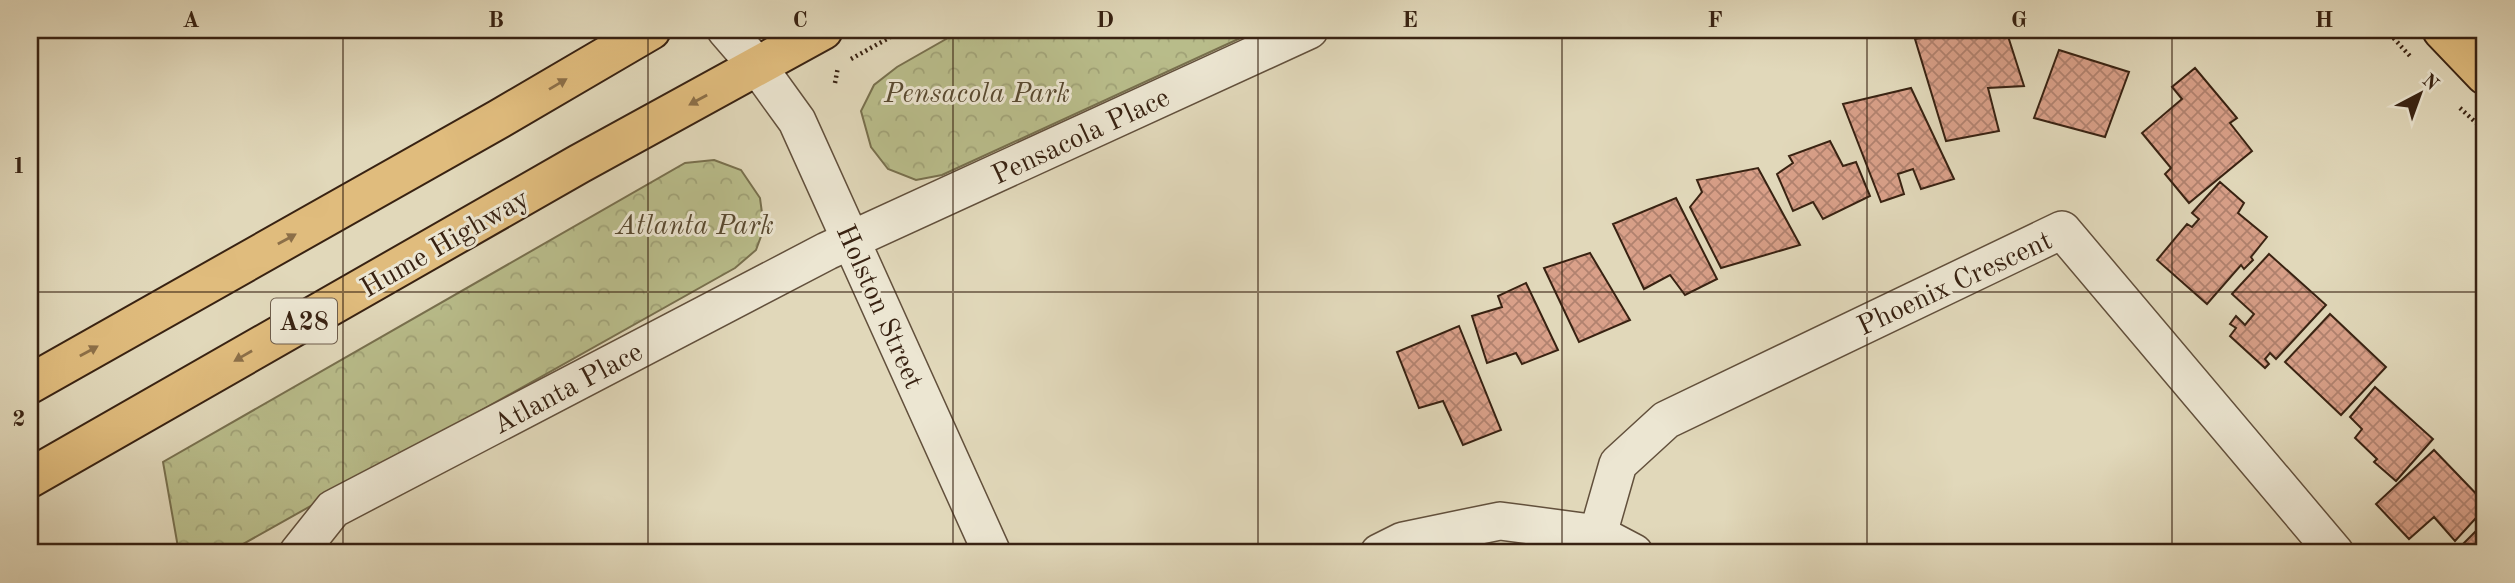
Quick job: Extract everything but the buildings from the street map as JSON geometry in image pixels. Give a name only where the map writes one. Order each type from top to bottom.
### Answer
[{"type":"highway","points":[[30,384],[651,30]]},
{"type":"highway","name":"Hume Highway","points":[[30,478],[579,164],[823,30]]},
{"type":"highway","points":[[2442,30],[2485,75]]},
{"type":"street","name":"Holston Street","points":[[726,30],[758,67],[797,121],[992,553]]},
{"type":"street","name":"Pensacola Place","points":[[852,240],[1309,30]]},
{"type":"street","name":"Phoenix Crescent","points":[[1598,534],[1618,464],[1666,420],[2062,230],[2334,553]]},
{"type":"street","name":"Atlanta Place","points":[[298,553],[333,509],[852,240]]},
{"type":"street","points":[[1379,553],[1403,541],[1500,520],[1598,534],[1634,553]]},
{"type":"path","points":[[835,83],[836,68],[903,30]]},
{"type":"green space","name":"Pensacola Park","points":[[962,30],[1258,30],[942,175],[916,180],[888,169],[871,147],[861,111],[874,85],[897,67]]},
{"type":"green space","name":"Atlanta Park","points":[[714,160],[741,170],[760,198],[764,228],[756,250],[735,268],[227,553],[179,553],[163,462],[685,163]]}]
